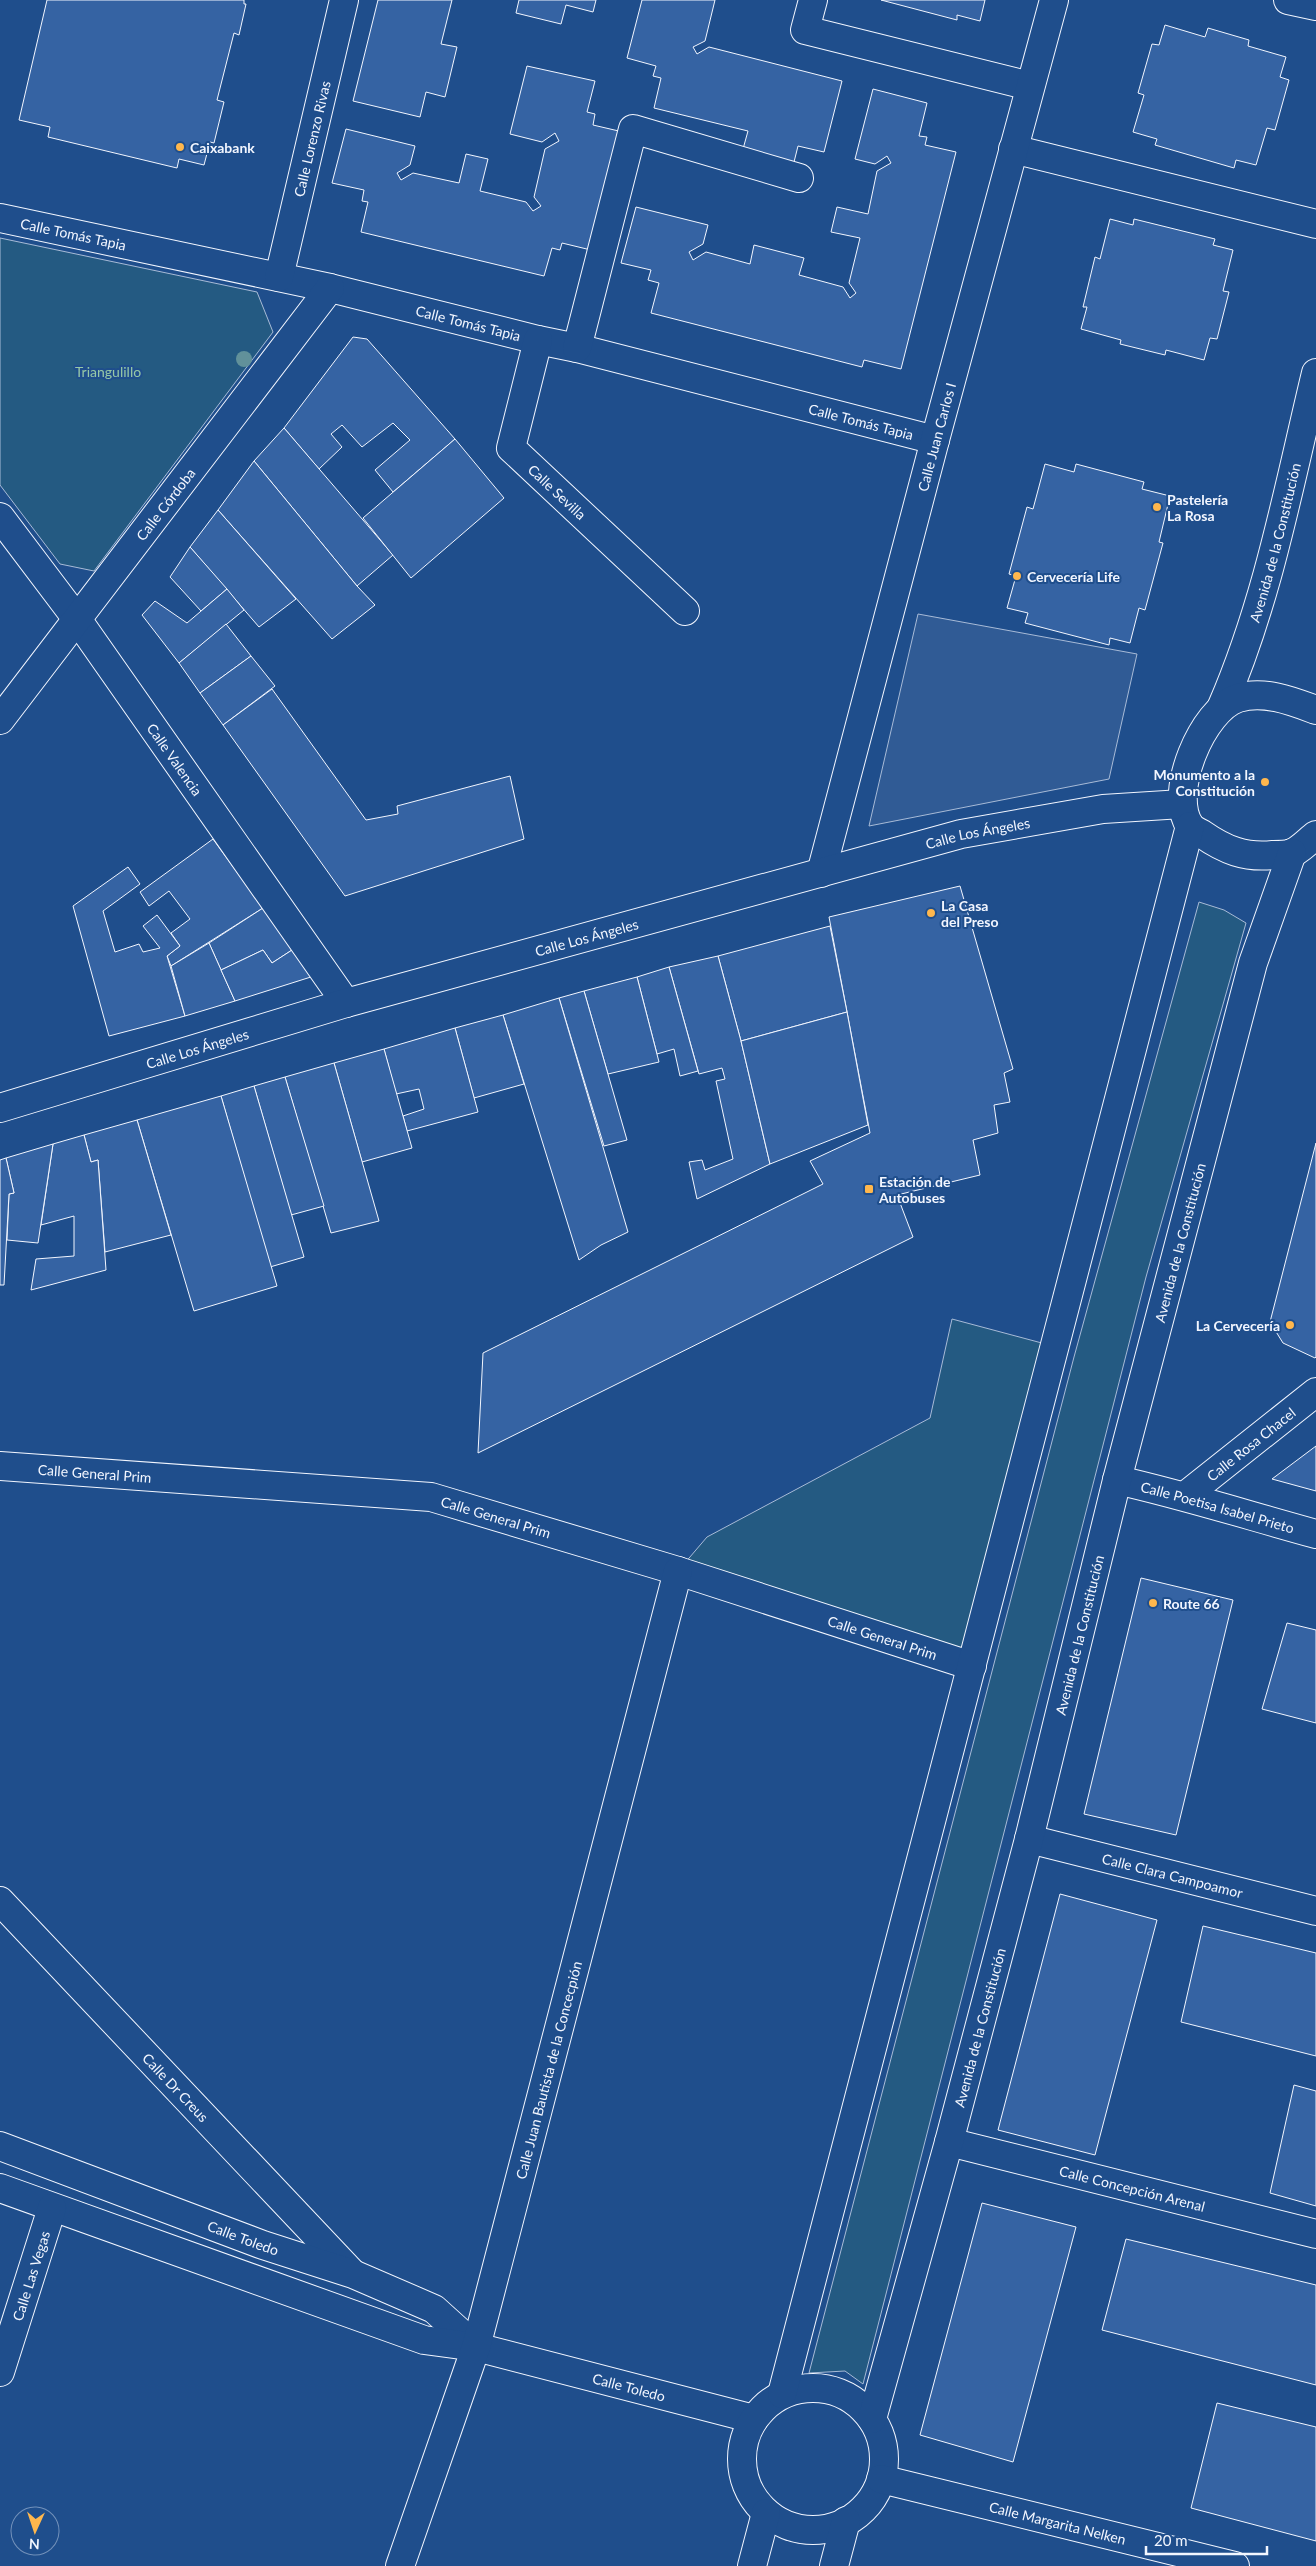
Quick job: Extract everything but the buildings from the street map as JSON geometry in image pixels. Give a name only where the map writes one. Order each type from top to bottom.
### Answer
[{"type":"street","name":"Calle Lorenzo Rivas","points":[[279,277],[344,0]]},
{"type":"street","points":[[813,0],[805,30],[1030,86]]},
{"type":"street","name":"Calle Juan Carlos I","points":[[820,873],[934,440],[1054,0]]},
{"type":"street","points":[[1288,0],[1316,6]]},
{"type":"street","points":[[577,348],[633,129],[799,178]]},
{"type":"street","points":[[1013,149],[1316,224]]},
{"type":"street","name":"Calle Tomás Tapia","points":[[0,218],[330,288],[577,348],[934,440]]},
{"type":"street","name":"Calle Córdoba","points":[[0,720],[330,288]]},
{"type":"street","name":"Calle Sevilla","points":[[538,340],[511,448],[685,611]]},
{"type":"street","name":"Avenida de la Constitución","points":[[1186,815],[1185,772],[1192,752],[1222,706],[1238,669],[1264,592],[1316,373]]},
{"type":"street","name":"Calle Valencia","points":[[0,517],[76,619],[346,1003]]},
{"type":"street","points":[[1222,706],[1238,698],[1260,695],[1289,700],[1316,710]]},
{"type":"street","name":"Calle Los Ángeles","points":[[0,1108],[346,1003],[960,834],[1103,810],[1186,815]]},
{"type":"street","points":[[782,2394],[972,1666],[1186,815],[1234,853],[1256,857],[1292,853],[1316,834]]},
{"type":"street","name":"Avenida de la Constitución","points":[[872,2419],[949,2142],[1029,1839],[1117,1480],[1253,963],[1292,853]]},
{"type":"street","name":"Calle Rosa Chacel","points":[[1185,1496],[1316,1392]]},
{"type":"street","name":"Calle General Prim","points":[[0,1466],[431,1497],[678,1571],[972,1666]]},
{"type":"street","name":"Calle Poetisa Isabel Prieto","points":[[1117,1480],[1185,1496],[1213,1506],[1316,1534]]},
{"type":"street","name":"Calle Juan Bautista de la Concecpión","points":[[400,2566],[476,2347],[678,1571]]},
{"type":"street","name":"Calle Clara Campoamor","points":[[1029,1839],[1316,1911]]},
{"type":"street","name":"Calle Dr Creus","points":[[0,1901],[353,2274]]},
{"type":"street","name":"Calle Concepción Arenal","points":[[949,2142],[1316,2234]]},
{"type":"street","name":"Calle Toledo","points":[[0,2146],[263,2245],[353,2274],[434,2309],[476,2347]]},
{"type":"street","name":"Calle Toledo","points":[[0,2188],[424,2340],[476,2347],[754,2419]]},
{"type":"street","name":"Calle Las Vegas","points":[[0,2372],[52,2208]]},
{"type":"street","points":[[808,2388],[821,2388],[841,2393],[858,2404],[872,2419],[881,2438],[884,2458],[881,2479],[874,2496],[862,2511],[846,2522],[827,2528],[805,2529],[784,2524],[766,2513],[751,2495],[742,2473],[742,2450],[748,2427],[763,2408],[782,2394],[808,2388]]},
{"type":"street","name":"Calle Margarita Nelken","points":[[881,2479],[1235,2566]]},
{"type":"street","points":[[752,2566],[766,2513]]},
{"type":"street","points":[[834,2566],[846,2522]]},
{"type":"green space","name":"Triangulillo","points":[[0,238],[257,292],[273,332],[94,571],[60,564],[0,485]]},
{"type":"green space","points":[[1199,902],[1224,910],[1246,923],[1146,1277],[863,2384],[845,2371],[809,2373],[1074,1357]]},
{"type":"green space","points":[[952,1319],[1053,1346],[972,1666],[678,1571],[707,1537],[930,1418]]},
{"type":"shaded area","points":[[918,614],[1137,654],[1109,779],[869,826]]},
{"type":"place","name":"Caixabank","points":[[180,147]]},
{"type":"place","name":"Pastelería La Rosa","points":[[1157,507]]},
{"type":"place","name":"Cervecería Life","points":[[1017,576]]},
{"type":"place","name":"Monumento a la Constitución","points":[[1265,782]]},
{"type":"place","name":"La Casa del Preso","points":[[931,913]]},
{"type":"place","name":"Estación de Autobuses","points":[[869,1189]]},
{"type":"place","name":"La Cervecería","points":[[1290,1325]]},
{"type":"place","name":"Route 66","points":[[1153,1603]]}]
